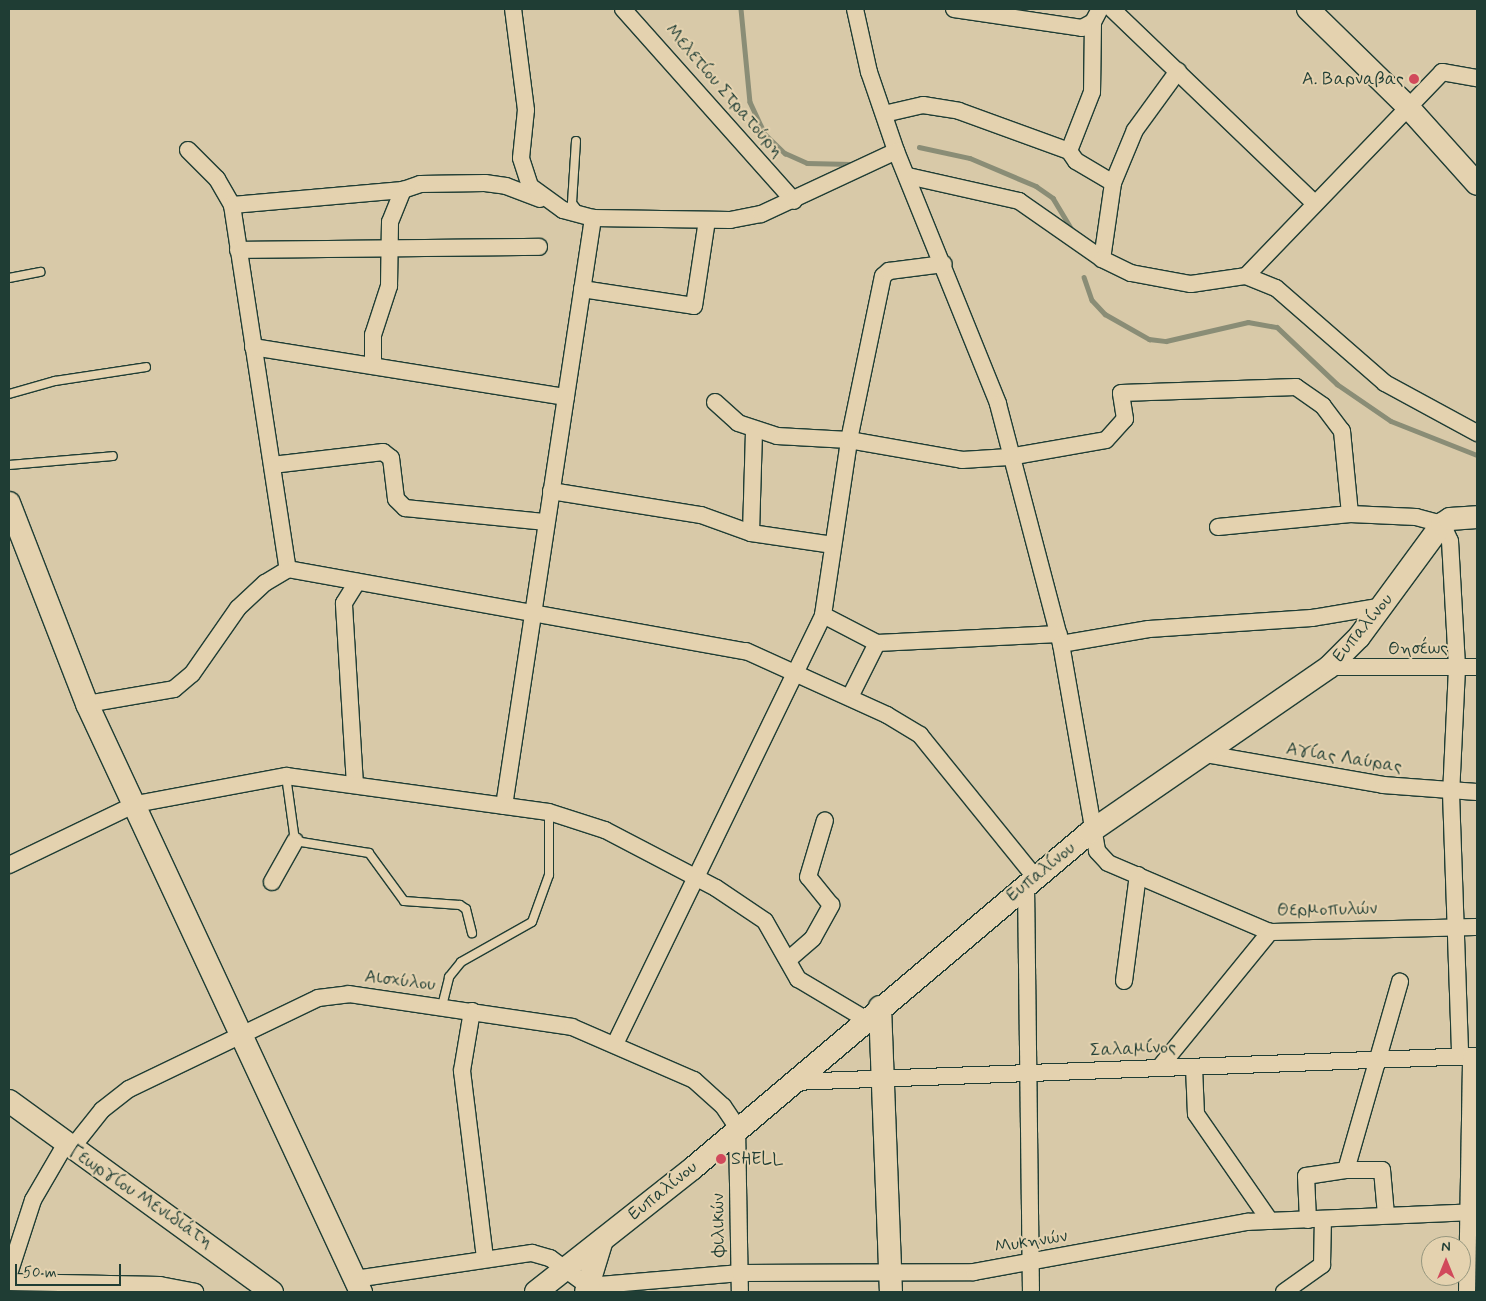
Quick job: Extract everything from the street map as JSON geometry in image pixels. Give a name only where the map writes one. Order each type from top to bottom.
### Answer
[{"type":"street","points":[[513,9],[526,110],[521,158],[530,186],[552,204]]},
{"type":"street","name":"Μελετίου Στρατούρη","points":[[623,9],[794,201]]},
{"type":"street","name":"Θερμοπυλών","points":[[855,9],[869,72],[896,151],[908,176],[991,381],[1009,457],[1060,639],[1090,832],[1096,851],[1108,864],[1270,932],[1477,927]]},
{"type":"street","points":[[954,9],[1066,27],[1096,16],[1092,92],[1069,151]]},
{"type":"street","points":[[1112,9],[1313,202]]},
{"type":"street","points":[[1308,9],[1408,107],[1477,184]]},
{"type":"street","points":[[1102,259],[1113,183],[1135,130],[1178,71]]},
{"type":"street","points":[[1246,276],[1313,202],[1442,72],[1477,78]]},
{"type":"street","points":[[884,114],[923,105],[959,111],[1069,151],[1081,165],[1113,183]]},
{"type":"street","points":[[188,150],[217,179],[232,205],[288,569]]},
{"type":"street","points":[[232,205],[403,190],[420,184],[485,183],[506,186],[586,215],[707,220],[761,214],[794,201],[896,151]]},
{"type":"street","points":[[908,176],[1019,201],[1102,259],[1130,273],[1191,284],[1246,276],[1288,295],[1385,383],[1477,433]]},
{"type":"street","points":[[373,366],[373,335],[389,286],[388,247],[390,222],[403,190]]},
{"type":"street","points":[[504,806],[531,613],[582,289],[586,215]]},
{"type":"street","points":[[582,289],[694,306],[707,220]]},
{"type":"street","points":[[238,250],[388,247],[539,247]]},
{"type":"street","points":[[615,1044],[792,675],[823,615],[849,440],[883,276],[889,271],[944,264]]},
{"type":"street","points":[[253,347],[566,397]]},
{"type":"street","points":[[715,402],[738,423],[777,436],[849,440],[962,460],[1009,457],[1106,440],[1125,419],[1121,393],[1296,387],[1324,406],[1342,431],[1350,514]]},
{"type":"street","points":[[752,533],[754,429]]},
{"type":"street","points":[[272,465],[383,452],[391,458],[396,499],[405,508],[546,522]]},
{"type":"street","points":[[551,491],[717,518],[752,533],[833,545]]},
{"type":"street","points":[[9,503],[88,704],[244,1032],[358,1285],[485,1259],[532,1253],[565,1268],[587,1289],[602,1240]]},
{"type":"street","points":[[1218,527],[1350,514],[1416,517],[1442,524],[1450,519],[1477,517]]},
{"type":"street","points":[[1442,524],[1450,541],[1457,668],[1451,793],[1453,928],[1469,1057],[1474,1212],[1467,1292]]},
{"type":"street","name":"Ευπαλίνου","points":[[536,1292],[602,1240],[1090,832],[1330,667],[1384,606],[1442,524]]},
{"type":"street","points":[[88,704],[174,689],[192,674],[238,608],[265,583],[288,569],[746,651],[792,675],[850,698],[920,735],[1030,881],[1028,1074],[1031,1292]]},
{"type":"street","points":[[355,785],[344,604],[357,582]]},
{"type":"street","points":[[823,615],[877,643],[1060,639],[1149,628],[1312,618],[1384,606]]},
{"type":"street","points":[[850,698],[877,643]]},
{"type":"street","name":"Θησέως","points":[[1330,667],[1477,667]]},
{"type":"street","name":"Αγίας Λαύρας","points":[[1206,754],[1451,793],[1477,792]]},
{"type":"street","points":[[9,864],[136,804],[286,776],[549,812],[605,830],[696,877],[765,921],[798,979],[872,1013],[884,1079],[890,1282]]},
{"type":"street","points":[[788,960],[813,938],[831,905],[808,877],[825,820]]},
{"type":"street","points":[[272,882],[295,841]]},
{"type":"street","points":[[1124,982],[1138,875]]},
{"type":"street","points":[[1159,1068],[1270,932]]},
{"type":"street","points":[[1346,1170],[1400,982]]},
{"type":"street","name":"Αισχύλου","points":[[9,1274],[33,1200],[68,1147],[113,1100],[294,1006],[334,995],[442,1006],[572,1027],[615,1044],[694,1080],[723,1106],[737,1127]]},
{"type":"street","points":[[472,1011],[462,1070],[485,1259]]},
{"type":"street","name":"Σαλαμίνος","points":[[790,1082],[1469,1057]]},
{"type":"street","points":[[1194,1067],[1196,1114],[1270,1221]]},
{"type":"street","name":"Γεωργίου Μενιδιάτη","points":[[9,1101],[68,1147],[230,1257],[272,1292]]},
{"type":"street","name":"Φιλικών","points":[[737,1127],[740,1292]]},
{"type":"street","points":[[1284,1292],[1322,1265],[1306,1176],[1346,1170],[1382,1170],[1386,1215]]},
{"type":"street","name":"Μυκηνών","points":[[587,1289],[740,1273],[890,1282],[1032,1264],[1270,1221],[1474,1212]]},
{"type":"street","points":[[9,1282],[160,1285],[195,1292]]},
{"type":"lane","points":[[576,141],[572,203],[586,215]]},
{"type":"lane","points":[[9,278],[40,272]]},
{"type":"lane","points":[[9,394],[55,381],[146,367]]},
{"type":"lane","points":[[9,465],[113,456]]},
{"type":"lane","points":[[286,776],[295,841],[369,853],[404,901],[460,905],[466,909],[472,933]]},
{"type":"lane","points":[[442,1006],[449,978],[460,962],[532,922],[549,875],[549,812]]},
{"type":"waterway","points":[[741,9],[750,102],[765,134],[785,153],[807,163],[851,164]]},
{"type":"waterway","points":[[919,147],[970,158],[1036,186],[1053,198],[1074,233]]},
{"type":"waterway","points":[[1084,277],[1092,300],[1105,314],[1149,339],[1166,341],[1248,322],[1277,327],[1337,384],[1391,421],[1477,455]]},
{"type":"place","name":"Α. Βαρναβας","points":[[1414,79]]},
{"type":"place","name":"SHELL","points":[[721,1159]]}]
